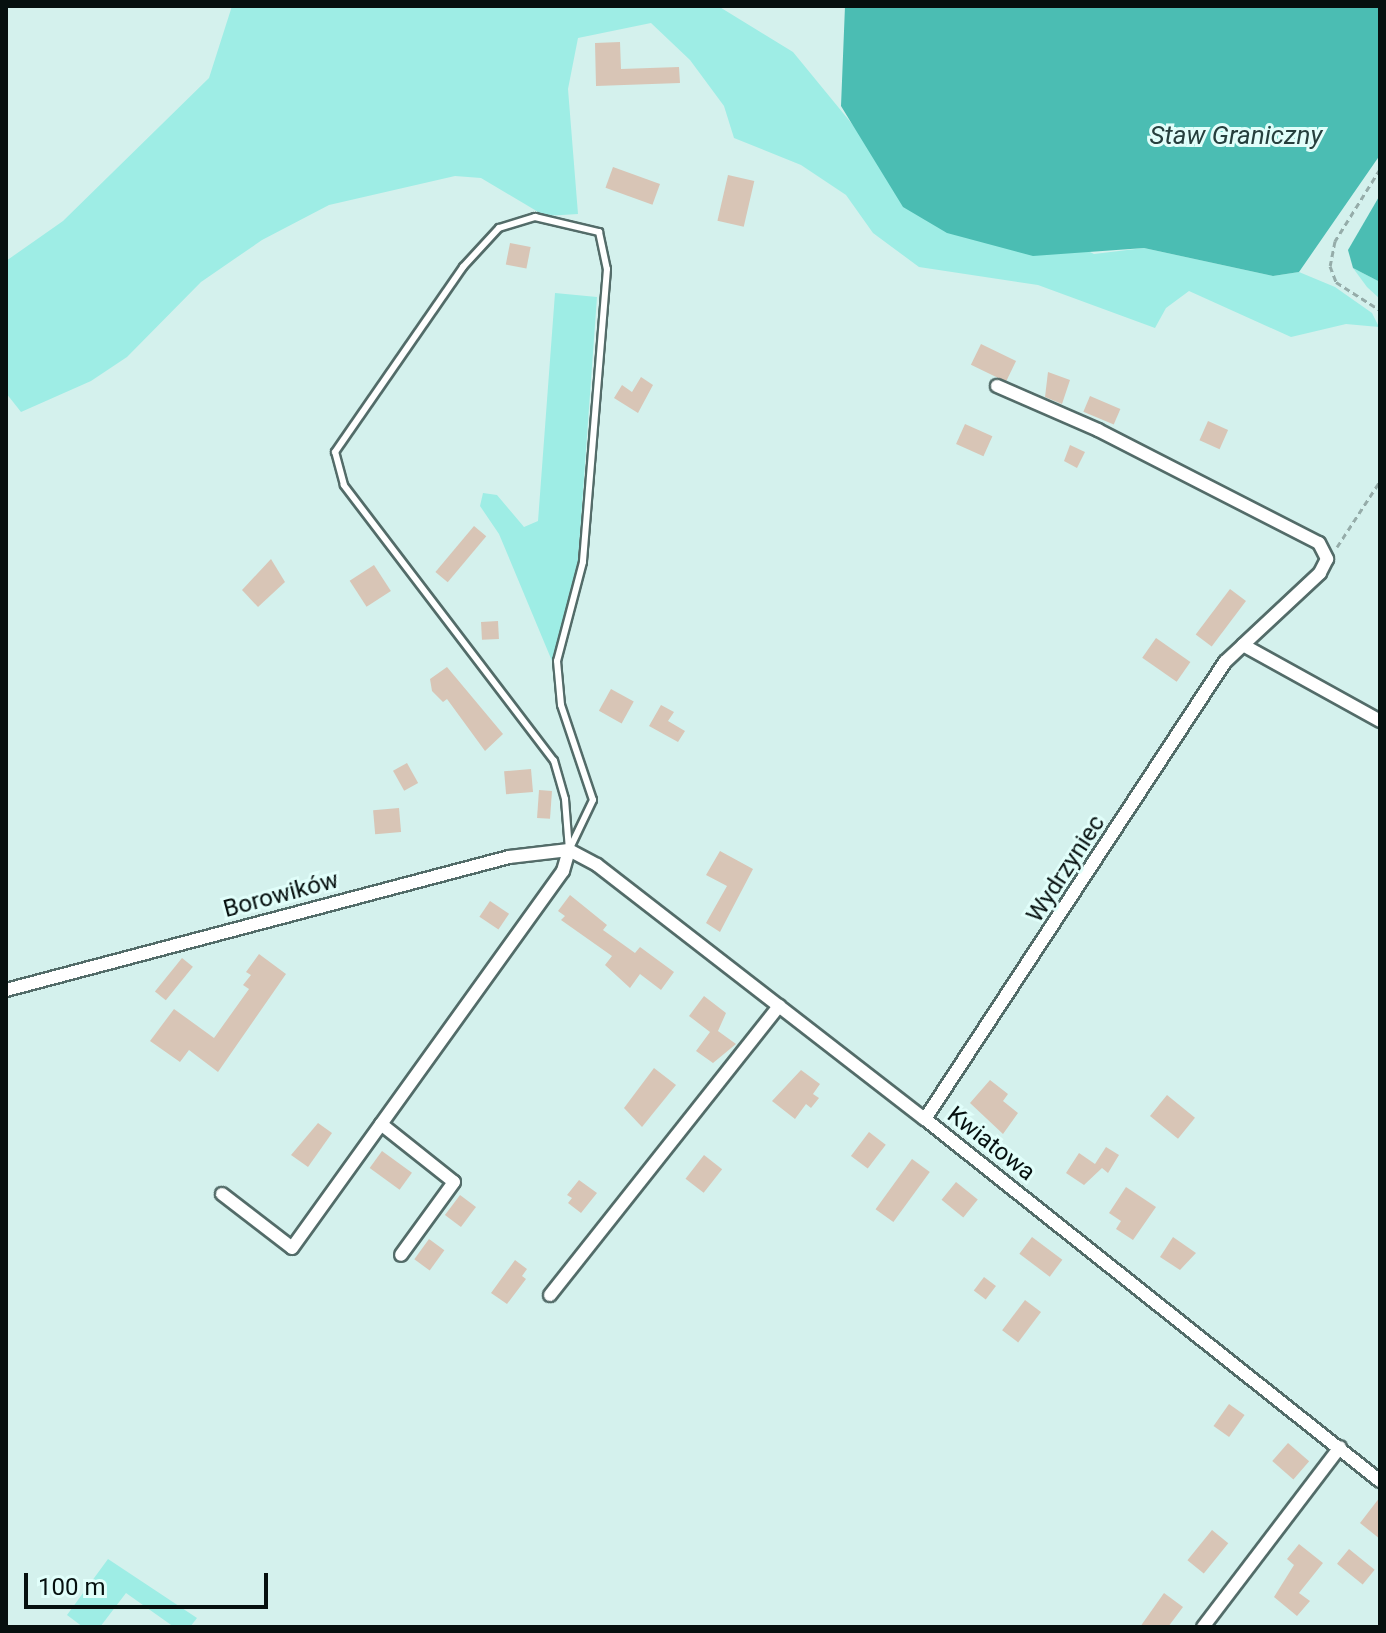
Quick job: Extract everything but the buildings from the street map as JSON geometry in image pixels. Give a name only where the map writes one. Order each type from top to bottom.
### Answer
[{"type":"street","points":[[997,386],[1098,430],[1319,543],[1327,559]]},
{"type":"street","name":"Wydrzyniec","points":[[925,1119],[1225,662],[1320,573],[1327,559]]},
{"type":"street","points":[[1243,645],[1380,721]]},
{"type":"street","points":[[222,1194],[292,1248],[563,871],[569,850]]},
{"type":"street","name":"Kwiatowa","points":[[569,850],[597,865],[925,1119],[1380,1481]]},
{"type":"street","name":"Borowików","points":[[6,990],[509,857],[569,850]]},
{"type":"street","points":[[550,1295],[779,1006]]},
{"type":"street","points":[[381,1124],[454,1182],[401,1255]]},
{"type":"street","points":[[1203,1627],[1340,1447]]},
{"type":"lane","points":[[535,217],[599,232],[607,269],[583,562],[557,661],[561,705],[593,800],[569,850],[565,799],[554,761],[344,485],[335,452],[463,267],[499,228],[535,217]]},
{"type":"path","points":[[1380,169],[1335,241],[1330,266],[1336,282],[1380,310]]},
{"type":"path","points":[[1327,559],[1380,481]]},
{"type":"shaded area","points":[[232,6],[718,6],[793,52],[866,141],[1094,254],[1144,248],[1273,276],[1299,272],[1335,287],[1372,313],[1379,327],[1346,324],[1291,337],[1189,291],[1166,308],[1155,328],[1038,285],[919,267],[873,233],[846,195],[801,165],[734,138],[724,106],[690,60],[651,23],[578,38],[568,89],[578,214],[545,216],[481,178],[455,176],[329,205],[262,240],[201,282],[127,357],[91,381],[21,412],[6,393],[6,261],[63,221],[209,78]]},
{"type":"shaded area","points":[[1353,268],[1380,282],[1380,299],[1367,287]]},
{"type":"shaded area","points":[[555,293],[597,297],[578,561],[552,661],[499,534],[480,506],[483,493],[497,495],[524,527],[538,521]]},
{"type":"shaded area","points":[[108,1559],[197,1618],[190,1627],[174,1627],[126,1593],[100,1627],[83,1627],[67,1615]]},
{"type":"water","name":"Staw Graniczny","points":[[845,6],[1380,6],[1380,155],[1299,272],[1273,276],[1144,248],[1033,256],[947,233],[903,207],[841,106]]},
{"type":"water","points":[[1380,195],[1380,282],[1353,268],[1348,250]]}]
